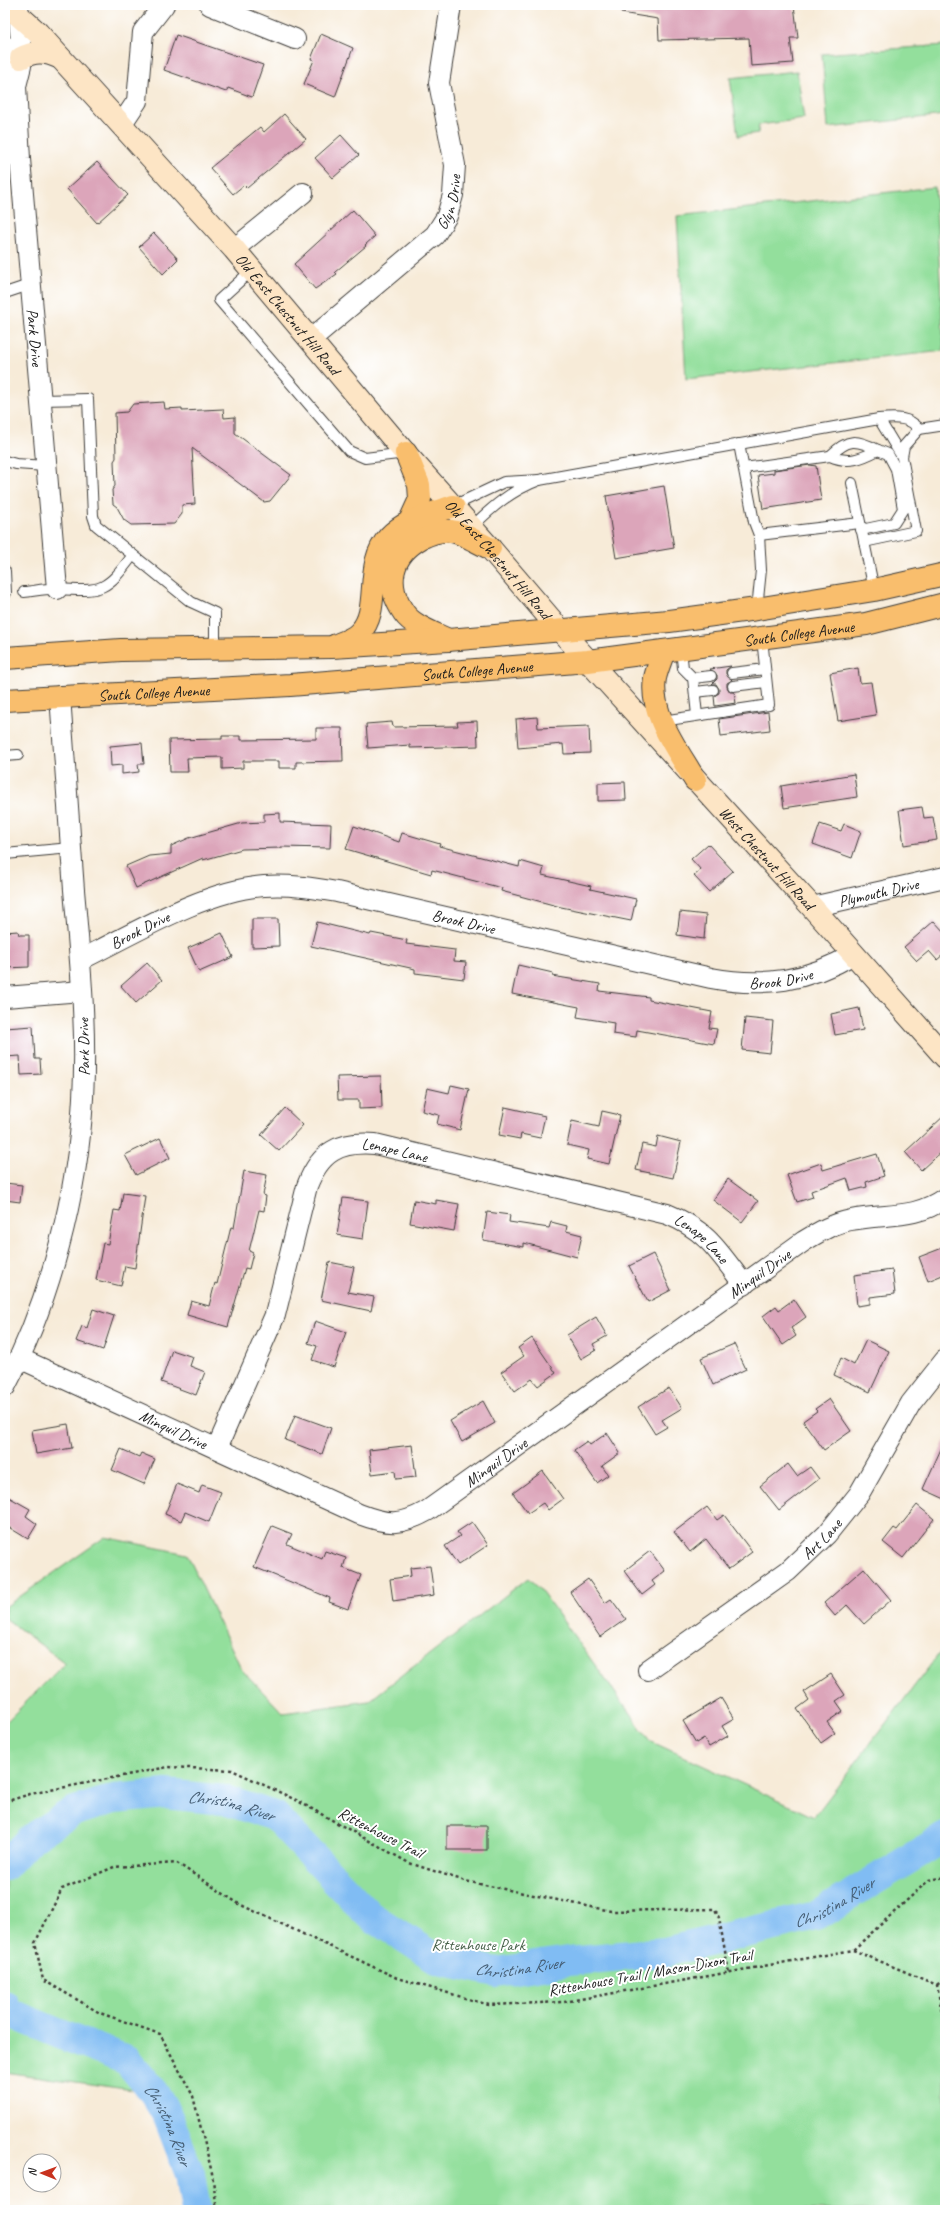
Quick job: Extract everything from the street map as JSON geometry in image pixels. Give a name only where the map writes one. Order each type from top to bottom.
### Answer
[{"type":"main road","points":[[406,453],[419,485],[420,499],[410,523]]},
{"type":"main road","points":[[332,647],[361,632],[369,617],[376,560],[389,537],[410,523],[452,506]]},
{"type":"main road","points":[[448,640],[414,622],[402,609],[392,586],[393,573],[399,558],[408,546],[430,534],[451,531],[490,548]]},
{"type":"main road","name":"South College Avenue","points":[[5,658],[121,650],[332,647],[448,640],[669,621],[757,609],[874,590],[945,574]]},
{"type":"main road","name":"South College Avenue","points":[[5,700],[290,685],[588,661],[866,624],[945,604]]},
{"type":"main road","points":[[673,650],[655,677],[655,699],[662,721],[695,780]]},
{"type":"street","points":[[121,125],[137,100],[143,32],[164,5]]},
{"type":"street","points":[[210,5],[295,39]]},
{"type":"street","name":"Glyn Drive","points":[[310,340],[435,236],[447,216],[453,195],[454,165],[439,83],[451,5]]},
{"type":"street","name":"Old East Chestnut Hill Road","points":[[15,9],[234,249],[406,453],[588,661]]},
{"type":"street","name":"Park Drive","points":[[15,9],[13,52],[16,86],[12,160],[29,285],[57,589]]},
{"type":"street","points":[[13,52],[46,52],[58,57]]},
{"type":"street","points":[[234,249],[303,193]]},
{"type":"street","name":"West Chestnut Hill Road","points":[[588,661],[812,907],[945,1057]]},
{"type":"street","name":"Park Drive","points":[[5,1386],[19,1358],[43,1297],[52,1265],[68,1203],[82,1107],[84,1070],[82,991],[60,696]]},
{"type":"street","name":"Plymouth Drive","points":[[812,907],[945,876]]},
{"type":"street","name":"Brook Drive","points":[[80,960],[209,898],[246,888],[281,885],[337,892],[711,978],[739,982],[760,984],[794,979],[826,969],[854,954]]},
{"type":"street","points":[[5,998],[82,991]]},
{"type":"street","name":"Lenape Lane","points":[[217,1448],[275,1315],[307,1186],[313,1171],[320,1160],[330,1152],[351,1143],[375,1144],[667,1214],[697,1228],[709,1239],[744,1285]]},
{"type":"street","name":"Minquil Drive","points":[[19,1358],[373,1519],[386,1523],[399,1523],[414,1518],[427,1511],[804,1241],[836,1224],[868,1217],[914,1214],[945,1198]]},
{"type":"street","name":"Art Lane","points":[[648,1670],[788,1571],[827,1534],[859,1494],[911,1403],[945,1360]]},
{"type":"lane","points":[[252,270],[219,300],[349,452],[365,458],[406,453]]},
{"type":"lane","points":[[5,293],[29,285]]},
{"type":"lane","points":[[40,400],[88,399],[96,525],[190,602],[215,613],[215,648]]},
{"type":"lane","points":[[452,506],[504,482],[539,480],[879,420],[904,419],[913,422],[919,429]]},
{"type":"lane","points":[[879,420],[902,458]]},
{"type":"lane","points":[[864,542],[916,531],[902,458],[904,446],[919,429],[945,425]]},
{"type":"lane","points":[[759,535],[894,522],[903,509],[896,469],[888,454],[861,442],[841,445],[830,456]]},
{"type":"lane","points":[[739,444],[754,522],[759,535],[762,570],[757,609]]},
{"type":"lane","points":[[744,468],[830,456],[841,461],[864,457],[878,450]]},
{"type":"lane","points":[[5,461],[16,464],[46,466]]},
{"type":"lane","points":[[472,527],[490,509],[521,487],[539,480]]},
{"type":"lane","points":[[852,483],[874,590]]},
{"type":"lane","points":[[24,592],[57,589],[76,592],[101,588],[116,577],[133,555]]},
{"type":"lane","points":[[5,571],[6,593]]},
{"type":"lane","points":[[662,721],[769,705],[762,638]]},
{"type":"lane","points":[[673,650],[683,668],[693,678],[697,715]]},
{"type":"lane","points":[[732,673],[765,669]]},
{"type":"lane","points":[[693,678],[711,676]]},
{"type":"lane","points":[[733,686],[766,682]]},
{"type":"lane","points":[[695,692],[713,690]]},
{"type":"lane","points":[[5,756],[18,755]]},
{"type":"lane","points":[[5,854],[71,848]]},
{"type":"path","name":"Rittenhouse Trail","points":[[5,1802],[30,1794],[168,1767],[232,1770],[296,1800],[409,1863],[465,1881],[611,1912],[715,1909],[719,1918],[729,1973]]},
{"type":"path","name":"Rittenhouse Trail / Mason-Dixon Trail","points":[[217,2210],[212,2173],[193,2096],[160,2034],[100,2013],[43,1980],[35,1943],[62,1890],[114,1867],[177,1863],[239,1904],[397,1978],[489,2004],[564,2002],[654,1984],[729,1973],[778,1962],[853,1950]]},
{"type":"path","points":[[937,1984],[853,1950],[929,1880],[945,1877]]},
{"type":"path","points":[[937,1984],[945,1978]]},
{"type":"path","points":[[937,1984],[945,2030]]},
{"type":"green space","points":[[945,45],[945,115],[828,128],[822,54]]},
{"type":"green space","points":[[797,71],[804,119],[759,125],[758,133],[738,136],[730,78]]},
{"type":"green space","points":[[935,187],[944,351],[686,379],[677,216]]},
{"type":"green space","name":"Rittenhouse Park","points":[[105,1537],[187,1554],[242,1670],[283,1713],[369,1701],[528,1578],[540,1589],[650,1741],[814,1817],[945,1646],[945,2210],[196,2210],[191,2179],[181,2149],[169,2121],[154,2093],[5,2072],[5,1723],[65,1663],[5,1618],[5,1607]]},
{"type":"building","points":[[621,5],[794,5],[798,38],[790,38],[793,63],[751,66],[749,38],[659,40],[658,19],[621,13]]},
{"type":"building","points":[[321,34],[353,48],[335,97],[304,84],[314,60],[311,59]]},
{"type":"building","points":[[176,35],[263,65],[252,97],[228,88],[226,92],[164,70]]},
{"type":"building","points":[[284,114],[306,139],[247,188],[244,185],[233,194],[210,168],[260,127],[264,132]]},
{"type":"building","points":[[341,135],[359,155],[333,178],[315,158]]},
{"type":"building","points":[[97,162],[128,195],[97,223],[67,189]]},
{"type":"building","points":[[353,210],[375,236],[365,245],[366,246],[335,272],[337,274],[315,289],[294,264]]},
{"type":"building","points":[[154,233],[178,259],[163,274],[139,247]]},
{"type":"building","points":[[164,402],[165,409],[182,408],[182,411],[223,409],[224,418],[235,417],[235,433],[291,475],[270,501],[264,502],[192,448],[195,504],[182,505],[182,514],[174,524],[131,525],[124,520],[117,507],[113,504],[112,490],[115,486],[114,461],[116,458],[115,413],[127,412],[133,404]]},
{"type":"building","points":[[810,465],[816,466],[821,500],[763,509],[758,475],[774,473],[774,470]]},
{"type":"building","points":[[664,486],[674,548],[616,558],[606,496]]},
{"type":"building","points":[[731,666],[726,670],[726,674],[732,680],[727,683],[727,687],[730,692],[734,692],[736,703],[715,706],[714,696],[719,693],[719,689],[716,684],[712,684],[717,679],[717,675],[710,669]]},
{"type":"building","points":[[858,668],[860,683],[871,682],[876,715],[838,721],[830,673]]},
{"type":"building","points":[[768,712],[770,730],[721,736],[719,719]]},
{"type":"building","points":[[537,717],[538,728],[589,726],[590,753],[564,754],[563,744],[518,748],[516,719]]},
{"type":"building","points":[[477,721],[478,746],[410,748],[410,745],[368,748],[366,724],[392,722],[393,727],[458,726],[457,722]]},
{"type":"building","points":[[316,728],[342,728],[343,761],[296,762],[296,768],[279,768],[279,761],[243,761],[243,768],[222,769],[222,757],[187,758],[188,772],[170,772],[169,740],[222,739],[222,736],[241,736],[241,740],[316,739]]},
{"type":"building","points":[[142,743],[144,764],[138,764],[139,772],[122,774],[122,765],[111,766],[110,746]]},
{"type":"building","points":[[854,774],[857,797],[784,808],[781,786]]},
{"type":"building","points":[[625,782],[626,800],[598,801],[598,783]]},
{"type":"building","points":[[922,807],[924,818],[933,817],[937,840],[904,845],[899,810]]},
{"type":"building","points":[[280,813],[280,822],[331,824],[330,848],[281,847],[242,849],[203,860],[203,858],[136,888],[126,866],[149,856],[171,854],[171,846],[189,838],[242,823],[264,822],[264,814]]},
{"type":"building","points":[[820,824],[841,831],[844,824],[861,831],[852,858],[813,844]]},
{"type":"building","points":[[354,826],[399,842],[402,833],[440,844],[439,846],[519,867],[520,861],[544,868],[542,875],[591,886],[590,889],[636,899],[631,921],[561,907],[501,891],[502,888],[432,870],[431,874],[346,849]]},
{"type":"building","points":[[708,844],[733,871],[709,892],[694,876],[701,870],[691,859]]},
{"type":"building","points":[[680,912],[706,915],[704,939],[677,935]]},
{"type":"building","points":[[252,919],[278,919],[279,946],[252,947]]},
{"type":"building","points":[[934,921],[945,933],[945,953],[937,960],[929,951],[917,961],[904,947]]},
{"type":"building","points":[[317,922],[370,935],[371,933],[407,940],[406,944],[455,950],[454,961],[466,962],[464,979],[415,973],[415,969],[311,946]]},
{"type":"building","points":[[18,931],[19,935],[29,935],[29,967],[5,968],[5,932]]},
{"type":"building","points":[[222,933],[233,957],[199,972],[188,948]]},
{"type":"building","points":[[147,963],[162,980],[136,1003],[121,986]]},
{"type":"building","points":[[518,965],[553,973],[552,976],[600,984],[599,991],[649,997],[649,1000],[712,1012],[709,1028],[717,1029],[714,1044],[637,1030],[636,1037],[613,1034],[614,1023],[577,1017],[579,1007],[512,994]]},
{"type":"building","points":[[859,1008],[863,1030],[835,1035],[831,1014]]},
{"type":"building","points":[[745,1018],[773,1021],[770,1053],[742,1050]]},
{"type":"building","points":[[33,1026],[35,1059],[40,1059],[41,1074],[21,1075],[20,1056],[5,1057],[5,1028]]},
{"type":"building","points":[[381,1076],[382,1108],[359,1109],[359,1100],[338,1100],[337,1077]]},
{"type":"building","points":[[451,1085],[469,1089],[460,1130],[437,1124],[439,1115],[422,1111],[427,1088],[449,1093]]},
{"type":"building","points":[[505,1107],[545,1116],[540,1138],[521,1134],[520,1139],[499,1135]]},
{"type":"building","points":[[285,1108],[303,1125],[279,1151],[261,1135]]},
{"type":"building","points":[[602,1111],[620,1115],[609,1164],[587,1159],[589,1150],[567,1145],[572,1121],[599,1127]]},
{"type":"building","points":[[945,1115],[945,1148],[921,1170],[905,1152]]},
{"type":"building","points":[[658,1136],[681,1142],[673,1178],[636,1170],[642,1144],[656,1147]]},
{"type":"building","points":[[160,1138],[170,1158],[136,1175],[125,1155]]},
{"type":"building","points":[[877,1154],[884,1176],[866,1182],[867,1187],[851,1191],[847,1178],[811,1191],[813,1197],[797,1202],[787,1175],[821,1163],[823,1170]]},
{"type":"building","points":[[244,1171],[267,1175],[263,1195],[266,1196],[264,1211],[259,1210],[249,1251],[253,1253],[249,1269],[245,1268],[228,1327],[187,1315],[191,1301],[209,1306],[215,1283],[217,1284],[231,1227],[234,1228]]},
{"type":"building","points":[[728,1179],[758,1201],[742,1222],[713,1200]]},
{"type":"building","points":[[5,1183],[22,1185],[20,1202],[5,1200]]},
{"type":"building","points":[[123,1193],[145,1196],[135,1268],[125,1266],[121,1286],[96,1280],[103,1243],[108,1244],[114,1210],[120,1211]]},
{"type":"building","points":[[343,1198],[368,1201],[363,1239],[337,1235]]},
{"type":"building","points":[[414,1200],[436,1204],[436,1200],[459,1204],[454,1231],[410,1223]]},
{"type":"building","points":[[487,1212],[510,1215],[509,1222],[549,1228],[551,1222],[567,1226],[566,1231],[582,1235],[577,1257],[524,1243],[524,1247],[483,1240]]},
{"type":"building","points":[[945,1247],[945,1274],[928,1281],[919,1257]]},
{"type":"building","points":[[653,1254],[671,1290],[648,1302],[629,1266]]},
{"type":"building","points":[[329,1262],[354,1267],[348,1292],[374,1297],[371,1311],[321,1300]]},
{"type":"building","points":[[892,1270],[895,1294],[870,1297],[870,1304],[857,1306],[854,1275]]},
{"type":"building","points":[[794,1299],[806,1317],[791,1328],[796,1336],[783,1345],[763,1316],[776,1306],[779,1310]]},
{"type":"building","points":[[93,1309],[114,1316],[103,1350],[76,1341],[82,1326],[87,1328]]},
{"type":"building","points":[[596,1317],[607,1336],[593,1344],[596,1350],[581,1359],[567,1335]]},
{"type":"building","points":[[315,1321],[346,1332],[334,1367],[312,1360],[317,1346],[308,1343]]},
{"type":"building","points":[[532,1338],[556,1373],[538,1386],[532,1379],[515,1391],[501,1372],[524,1356],[518,1348]]},
{"type":"building","points":[[866,1340],[889,1351],[870,1392],[834,1375],[841,1358],[854,1365]]},
{"type":"building","points":[[734,1344],[746,1369],[713,1385],[701,1358]]},
{"type":"building","points":[[172,1350],[193,1357],[190,1366],[205,1372],[196,1395],[161,1382]]},
{"type":"building","points":[[669,1388],[682,1408],[662,1420],[667,1427],[655,1434],[638,1407]]},
{"type":"building","points":[[829,1399],[851,1431],[824,1450],[803,1421],[817,1411],[815,1409]]},
{"type":"building","points":[[483,1401],[495,1423],[462,1442],[450,1421]]},
{"type":"building","points":[[295,1415],[331,1428],[322,1454],[285,1440]]},
{"type":"building","points":[[68,1424],[72,1448],[36,1454],[32,1430]]},
{"type":"building","points":[[607,1433],[620,1453],[602,1466],[608,1475],[597,1483],[574,1450],[587,1441],[590,1445]]},
{"type":"building","points":[[945,1440],[945,1499],[923,1489]]},
{"type":"building","points":[[412,1445],[416,1477],[396,1479],[395,1471],[372,1474],[369,1450]]},
{"type":"building","points":[[121,1449],[139,1457],[141,1453],[155,1459],[144,1484],[112,1470]]},
{"type":"building","points":[[788,1464],[797,1476],[810,1467],[819,1479],[779,1510],[760,1486]]},
{"type":"building","points":[[543,1471],[563,1499],[548,1510],[543,1503],[528,1513],[513,1493]]},
{"type":"building","points":[[177,1484],[199,1493],[202,1485],[221,1492],[209,1522],[185,1512],[181,1521],[165,1514]]},
{"type":"building","points":[[5,1495],[30,1509],[26,1516],[37,1524],[28,1539],[5,1525]]},
{"type":"building","points":[[917,1505],[934,1519],[903,1558],[883,1542],[894,1528],[897,1530]]},
{"type":"building","points":[[707,1507],[717,1520],[724,1515],[752,1552],[729,1569],[706,1539],[690,1552],[674,1532]]},
{"type":"building","points":[[472,1522],[488,1545],[458,1565],[445,1546],[460,1536],[457,1532]]},
{"type":"building","points":[[272,1526],[292,1534],[287,1544],[322,1559],[325,1551],[346,1558],[343,1568],[361,1575],[348,1609],[329,1602],[330,1598],[254,1567]]},
{"type":"building","points":[[650,1551],[665,1571],[652,1581],[655,1585],[642,1595],[624,1571]]},
{"type":"building","points":[[430,1566],[434,1595],[393,1601],[390,1579],[411,1576],[410,1568]]},
{"type":"building","points":[[864,1568],[891,1600],[864,1624],[847,1605],[835,1616],[824,1603]]},
{"type":"building","points":[[588,1579],[605,1603],[611,1599],[626,1619],[600,1637],[570,1592]]},
{"type":"building","points":[[831,1674],[845,1695],[836,1701],[843,1711],[827,1722],[835,1733],[821,1743],[797,1709],[809,1700],[804,1692]]},
{"type":"building","points":[[721,1698],[734,1719],[722,1726],[728,1736],[709,1747],[704,1738],[696,1743],[683,1721]]},
{"type":"building","points":[[447,1826],[487,1826],[487,1850],[447,1850]]},
{"type":"waterway","name":"Christina River","points":[[5,1866],[30,1839],[72,1812],[114,1799],[166,1794],[224,1800],[275,1816],[369,1915],[439,1960],[497,1972],[568,1961],[665,1952],[816,1916],[945,1837]]},
{"type":"waterway","name":"Christina River","points":[[5,2006],[8,2012],[69,2038],[127,2060],[154,2093],[168,2117],[190,2174],[196,2210]]}]
